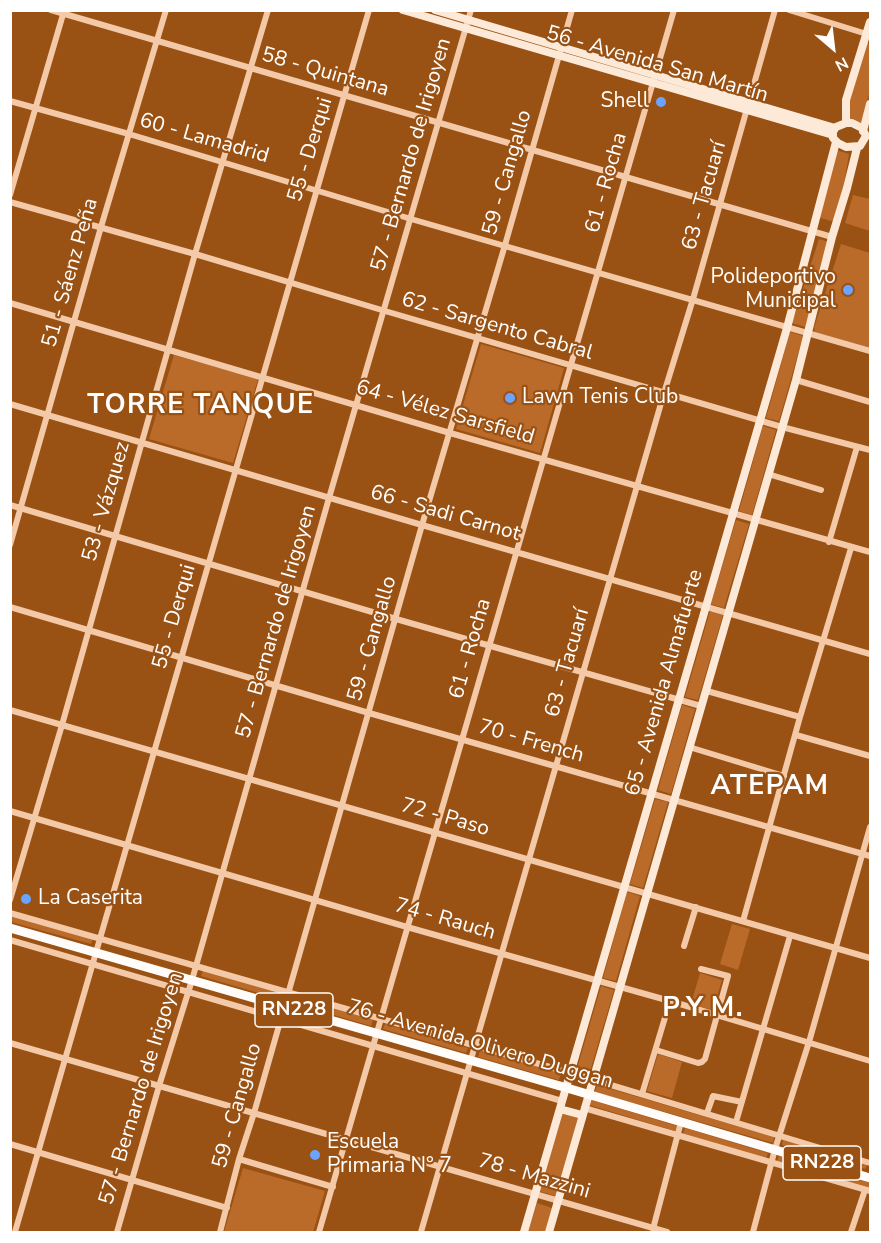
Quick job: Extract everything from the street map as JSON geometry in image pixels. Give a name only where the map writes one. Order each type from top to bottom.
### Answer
[{"type":"highway","name":"76 - Avenida Olivero Duggan","points":[[10,928],[870,1176]]},
{"type":"main road","name":"56 - Avenida San Martín","points":[[403,10],[468,24],[749,106],[835,135],[846,147],[865,140]]},
{"type":"main road","name":"56 - Avenida San Martín","points":[[435,10],[468,24]]},
{"type":"main road","points":[[835,135],[846,123],[846,100],[868,35],[870,22]]},
{"type":"main road","name":"65 - Avenida Almafuerte","points":[[549,1233],[796,380],[832,237],[865,140],[870,104]]},
{"type":"main road","points":[[846,123],[858,126],[865,140]]},
{"type":"main road","name":"65 - Avenida Almafuerte","points":[[524,1233],[787,328],[835,135]]},
{"type":"main road","points":[[561,1105],[583,1111]]},
{"type":"street","name":"58 - Quintana","points":[[51,10],[832,237]]},
{"type":"street","name":"51 - Sáenz Peña","points":[[10,545],[166,10]]},
{"type":"street","name":"53 - Vázquez","points":[[10,900],[62,725],[195,254],[268,10]]},
{"type":"street","name":"55 - Derqui","points":[[15,1233],[369,10]]},
{"type":"street","name":"57 - Bernardo de Irigoyen","points":[[117,1233],[189,991],[471,10]]},
{"type":"street","name":"59 - Cangallo","points":[[220,1233],[239,1159],[572,10]]},
{"type":"street","name":"61 - Rocha","points":[[319,1232],[674,10]]},
{"type":"street","name":"63 - Tacuarí","points":[[421,1233],[775,10]]},
{"type":"street","points":[[789,10],[868,35]]},
{"type":"street","points":[[10,195],[64,12]]},
{"type":"street","name":"60 - Lamadrid","points":[[10,101],[870,351]]},
{"type":"street","name":"62 - Sargento Cabral","points":[[10,202],[195,254],[664,393],[870,450]]},
{"type":"street","name":"64 - Vélez Sarsfield","points":[[10,303],[450,433],[870,552]]},
{"type":"street","points":[[796,380],[870,402]]},
{"type":"street","name":"66 - Sadi Carnot","points":[[10,404],[870,654]]},
{"type":"street","points":[[829,542],[857,447]]},
{"type":"street","points":[[768,474],[822,490]]},
{"type":"street","points":[[10,505],[701,706]]},
{"type":"street","points":[[743,921],[800,717],[851,548]]},
{"type":"street","name":"70 - French","points":[[10,607],[369,713],[870,856]]},
{"type":"street","points":[[707,691],[800,717]]},
{"type":"street","name":"72 - Paso","points":[[10,710],[870,958]]},
{"type":"street","points":[[796,735],[870,756]]},
{"type":"street","points":[[689,747],[784,776]]},
{"type":"street","name":"74 - Rauch","points":[[10,811],[619,986],[870,1061]]},
{"type":"street","points":[[753,1233],[774,1149],[809,1042],[870,827]]},
{"type":"street","points":[[684,945],[696,907]]},
{"type":"street","name":"76 - Avenida Olivero Duggan","points":[[10,913],[571,1073],[870,1162]]},
{"type":"street","points":[[736,1122],[790,936]]},
{"type":"street","name":"76 - Avenida Olivero Duggan","points":[[10,940],[281,1018],[372,1047],[467,1072],[561,1105]]},
{"type":"street","points":[[656,1050],[702,1062],[718,1016],[728,976],[701,969]]},
{"type":"street","points":[[642,1094],[670,1001]]},
{"type":"street","name":"78 - Mazzini","points":[[10,1043],[667,1233]]},
{"type":"street","points":[[707,1113],[713,1096],[742,1102]]},
{"type":"street","name":"76 - Avenida Olivero Duggan","points":[[583,1111],[868,1191]]},
{"type":"street","points":[[653,1229],[681,1122]]},
{"type":"street","points":[[10,1144],[227,1208]]},
{"type":"street","points":[[239,1159],[333,1187]]},
{"type":"street","points":[[851,1233],[868,1191]]},
{"type":"shaded area","points":[[866,42],[870,44],[870,91],[861,123],[848,123],[849,98]]},
{"type":"shaded area","points":[[836,150],[849,154],[838,219],[831,221],[818,217]]},
{"type":"shaded area","points":[[853,195],[870,199],[870,231],[845,223]]},
{"type":"shaded area","points":[[819,239],[832,243],[805,327],[792,323]]},
{"type":"shaded area","name":"Polideportivo Municipal","points":[[841,244],[870,253],[870,348],[815,332],[814,328]]},
{"type":"shaded area","points":[[790,332],[803,336],[779,421],[766,418]]},
{"type":"shaded area","name":"Lawn Tenis Club","points":[[481,344],[564,368],[540,453],[456,429]]},
{"type":"shaded area","points":[[174,355],[258,379],[233,463],[149,439]]},
{"type":"shaded area","points":[[763,426],[776,430],[752,515],[739,511]]},
{"type":"shaded area","points":[[736,520],[749,524],[724,608],[711,604]]},
{"type":"shaded area","points":[[710,611],[723,615],[698,700],[685,697]]},
{"type":"shaded area","points":[[682,705],[695,709],[671,794],[658,790]]},
{"type":"shaded area","points":[[655,799],[668,802],[643,888],[630,884]]},
{"type":"shaded area","points":[[627,892],[640,896],[616,981],[603,978]]},
{"type":"shaded area","points":[[12,916],[93,938],[91,944],[11,922]]},
{"type":"shaded area","points":[[732,924],[750,929],[738,970],[720,964]]},
{"type":"shaded area","points":[[203,970],[281,992],[279,999],[201,976]]},
{"type":"shaded area","points":[[700,973],[722,980],[713,1010],[691,1004]]},
{"type":"shaded area","points":[[601,986],[614,990],[589,1075],[576,1072]]},
{"type":"shaded area","points":[[295,997],[373,1020],[371,1026],[293,1003]]},
{"type":"shaded area","points":[[385,1024],[468,1048],[466,1053],[383,1029]]},
{"type":"shaded area","points":[[480,1050],[561,1073],[559,1080],[478,1057]]},
{"type":"shaded area","points":[[658,1054],[682,1062],[672,1098],[647,1091]]},
{"type":"shaded area","points":[[597,1085],[774,1137],[773,1143],[595,1092]]},
{"type":"shaded area","points":[[591,1100],[677,1126],[675,1131],[589,1105]]},
{"type":"shaded area","points":[[562,1113],[578,1118],[555,1196],[539,1191]]},
{"type":"shaded area","points":[[685,1128],[768,1153],[766,1159],[683,1134]]},
{"type":"shaded area","points":[[783,1139],[868,1164],[865,1169],[782,1145]]},
{"type":"shaded area","points":[[779,1155],[870,1183],[870,1189],[777,1161]]},
{"type":"shaded area","points":[[243,1168],[325,1191],[313,1232],[224,1232]]},
{"type":"shaded area","points":[[537,1203],[552,1208],[545,1232],[528,1232]]},
{"type":"place","name":"Shell","points":[[661,102]]},
{"type":"place","name":"Polideportivo Municipal","points":[[848,290]]},
{"type":"place","name":"Lawn Tenis Club","points":[[510,398]]},
{"type":"place","name":"La Caserita","points":[[26,899]]},
{"type":"place","name":"Escuela Primaria N° 7","points":[[315,1155]]},
{"type":"district","name":"TORRE TANQUE","points":[[201,406]]},
{"type":"district","name":"ATEPAM","points":[[770,787]]},
{"type":"district","name":"P.Y.M.","points":[[703,1009]]}]
